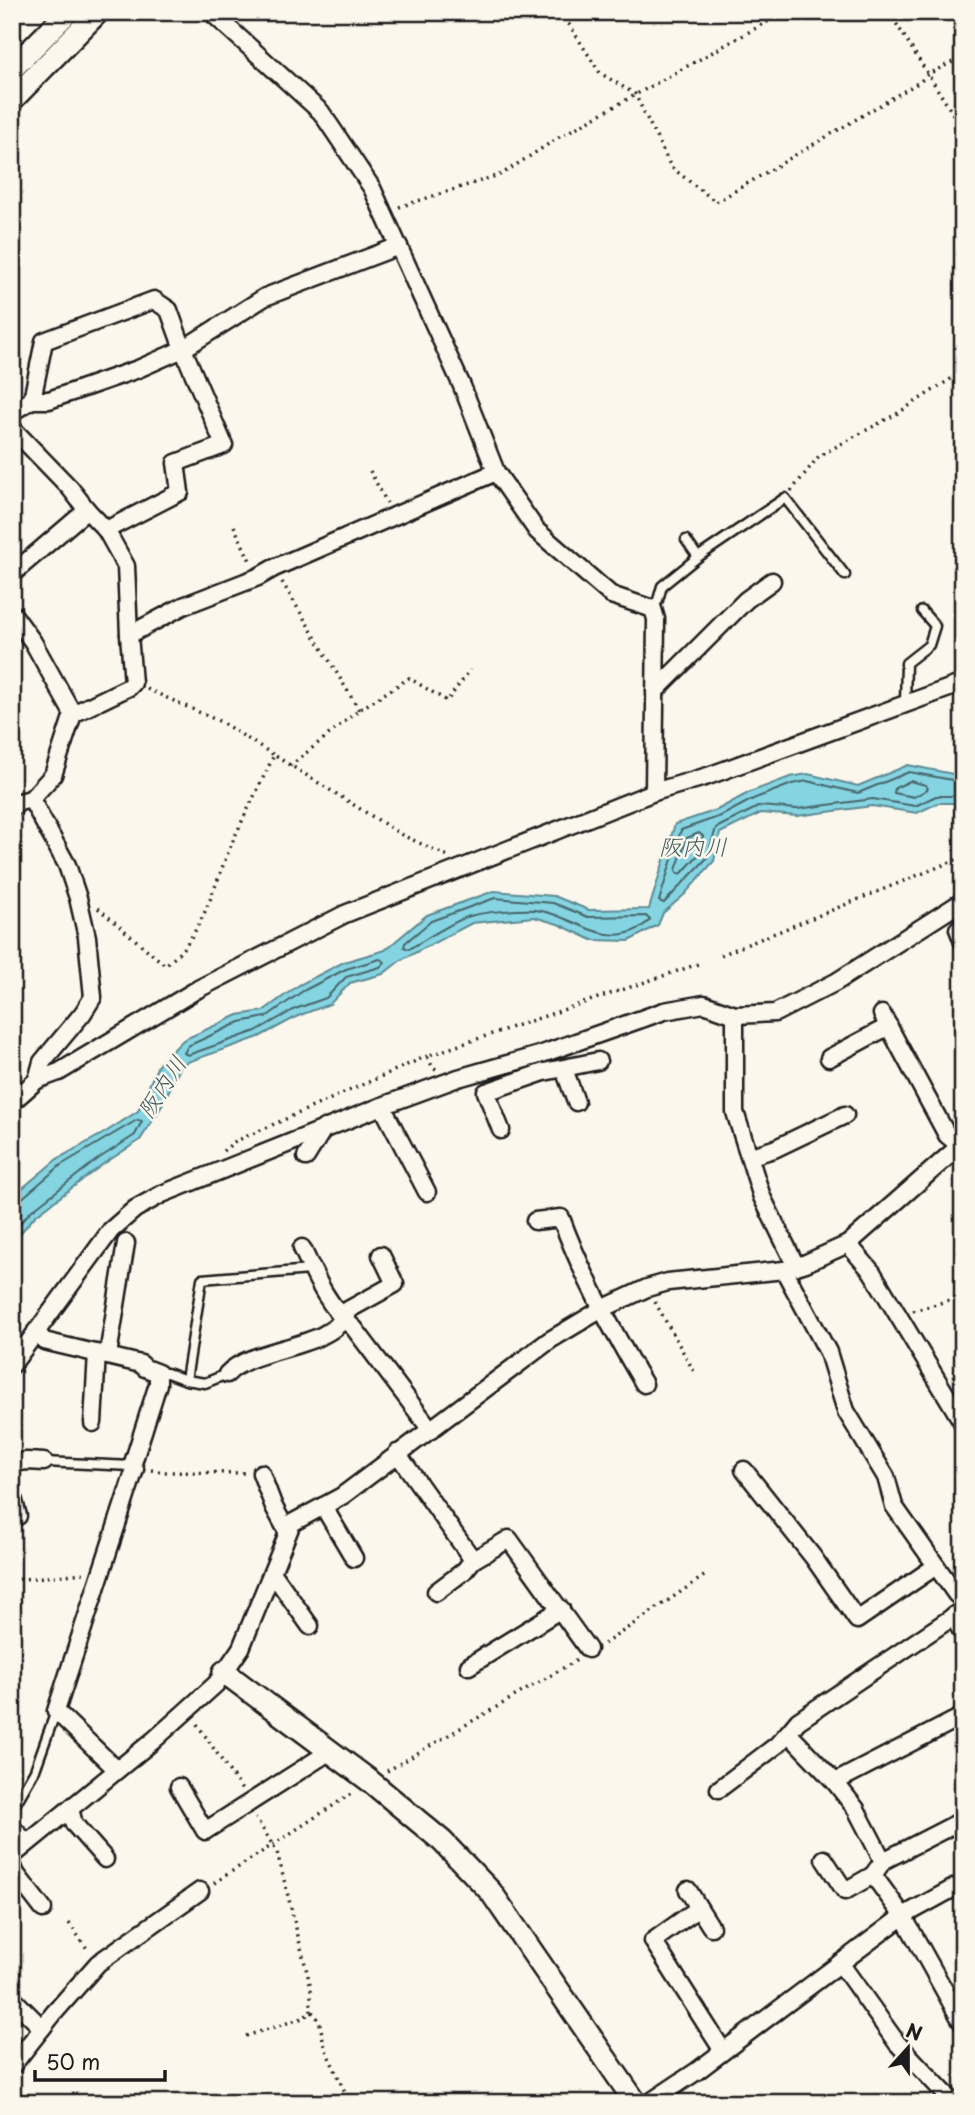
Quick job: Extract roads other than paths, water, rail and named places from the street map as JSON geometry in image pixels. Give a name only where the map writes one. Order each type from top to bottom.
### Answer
[{"type":"street","points":[[12,69],[68,12]]},
{"type":"street","points":[[12,100],[98,12]]},
{"type":"street","points":[[211,12],[321,112],[372,188],[462,386],[496,472],[537,531],[611,595],[653,608],[656,619],[654,792]]},
{"type":"street","points":[[12,412],[32,400],[49,400],[138,369],[183,349],[265,297],[399,246]]},
{"type":"street","points":[[32,400],[44,341],[154,300],[169,310],[224,445],[176,463],[180,492],[106,530]]},
{"type":"street","points":[[12,428],[106,530],[126,566],[133,683],[73,714],[52,775],[31,799],[19,802],[12,808]]},
{"type":"street","points":[[129,635],[183,606],[258,577],[496,472]]},
{"type":"street","points":[[12,574],[87,510]]},
{"type":"street","points":[[655,691],[746,600],[772,581]]},
{"type":"street","points":[[12,613],[33,642],[73,714]]},
{"type":"street","points":[[12,1102],[37,1080],[59,1072],[198,989],[345,914],[654,792],[708,776],[963,683]]},
{"type":"street","points":[[31,799],[68,865],[87,937],[93,997],[42,1062],[37,1080]]},
{"type":"street","points":[[12,1365],[111,1230],[135,1209],[162,1194],[324,1128],[458,1078],[540,1055],[663,1011],[704,1004],[735,1015],[775,1013],[811,996],[963,901]]},
{"type":"street","points":[[735,1015],[736,1112],[762,1197],[828,1352],[846,1411],[886,1477],[894,1506],[963,1600]]},
{"type":"street","points":[[12,1856],[216,1684],[240,1648],[292,1523],[342,1496],[550,1340],[602,1309],[647,1288],[668,1282],[790,1268],[848,1244],[961,1144],[947,1135],[885,1020],[830,1058]]},
{"type":"street","points":[[540,1055],[544,1072]]},
{"type":"street","points":[[501,1130],[485,1092],[544,1072],[598,1061]]},
{"type":"street","points":[[564,1069],[576,1102]]},
{"type":"street","points":[[382,1106],[427,1192]]},
{"type":"street","points":[[751,1156],[774,1149],[845,1115]]},
{"type":"street","points":[[306,1157],[324,1128]]},
{"type":"street","points":[[535,1221],[561,1218],[580,1267],[644,1384]]},
{"type":"street","points":[[93,1423],[102,1354],[126,1244]]},
{"type":"street","points":[[848,1244],[872,1272],[963,1423]]},
{"type":"street","points":[[302,1248],[310,1269],[344,1321],[354,1328],[431,1430]]},
{"type":"street","points":[[227,1374],[237,1364],[286,1349],[335,1329],[344,1321],[348,1310],[395,1284],[381,1255]]},
{"type":"street","points":[[36,1331],[44,1341],[141,1364],[158,1373],[158,1384],[132,1466],[135,1469],[56,1712],[117,1770]]},
{"type":"street","points":[[397,1453],[473,1560]]},
{"type":"street","points":[[12,1463],[44,1462]]},
{"type":"street","points":[[744,1469],[813,1556],[856,1620],[936,1566]]},
{"type":"street","points":[[261,1474],[287,1531]]},
{"type":"street","points":[[12,1494],[18,1516]]},
{"type":"street","points":[[323,1506],[354,1558]]},
{"type":"street","points":[[436,1592],[464,1571],[473,1560],[509,1539],[588,1648]]},
{"type":"street","points":[[272,1572],[310,1626]]},
{"type":"street","points":[[469,1666],[561,1609]]},
{"type":"street","points":[[719,1789],[777,1745],[798,1721],[958,1613],[963,1634]]},
{"type":"street","points":[[224,1672],[370,1781],[442,1841],[491,1892],[636,2103]]},
{"type":"street","points":[[835,1782],[963,1716]]},
{"type":"street","points":[[788,1733],[835,1782],[856,1809],[878,1868],[963,2024]]},
{"type":"street","points":[[179,1787],[205,1831],[329,1752]]},
{"type":"street","points":[[70,1809],[74,1824],[105,1859]]},
{"type":"street","points":[[824,1859],[845,1891],[878,1868],[963,1820]]},
{"type":"street","points":[[12,1864],[16,1874],[43,1909]]},
{"type":"street","points":[[649,2103],[903,1916],[963,1883]]},
{"type":"street","points":[[688,1890],[711,1927]]},
{"type":"street","points":[[12,2066],[97,1963],[200,1891]]},
{"type":"street","points":[[699,1908],[653,1941],[723,2051]]},
{"type":"street","points":[[840,1963],[897,2043],[954,2103]]},
{"type":"street","points":[[12,1998],[42,2028]]},
{"type":"lane","points":[[653,608],[662,586],[698,556],[785,498],[845,575]]},
{"type":"lane","points":[[686,540],[698,556]]},
{"type":"lane","points":[[905,704],[906,663],[929,645],[935,626],[922,611]]},
{"type":"lane","points":[[186,1380],[202,1279],[310,1269]]},
{"type":"lane","points":[[158,1373],[205,1383],[227,1374]]},
{"type":"lane","points":[[44,1462],[132,1466]]},
{"type":"lane","points":[[12,1802],[16,1803],[35,1770],[56,1712]]},
{"type":"lane","points":[[12,1822],[31,1841]]},
{"type":"water","name":"阪内川","points":[[908,765],[963,776],[963,803],[938,803],[917,813],[872,806],[797,816],[761,813],[720,833],[714,861],[684,895],[663,913],[658,925],[629,941],[592,940],[558,924],[534,917],[472,923],[401,960],[383,974],[350,983],[330,1004],[298,1016],[259,1037],[182,1064],[159,1111],[140,1140],[35,1216],[12,1243],[12,1197],[57,1159],[138,1111],[158,1065],[183,1040],[238,1015],[263,1011],[299,985],[344,962],[385,950],[427,915],[494,891],[554,896],[589,910],[649,909],[675,824],[717,810],[750,792],[790,777],[808,774],[858,786]]}]
